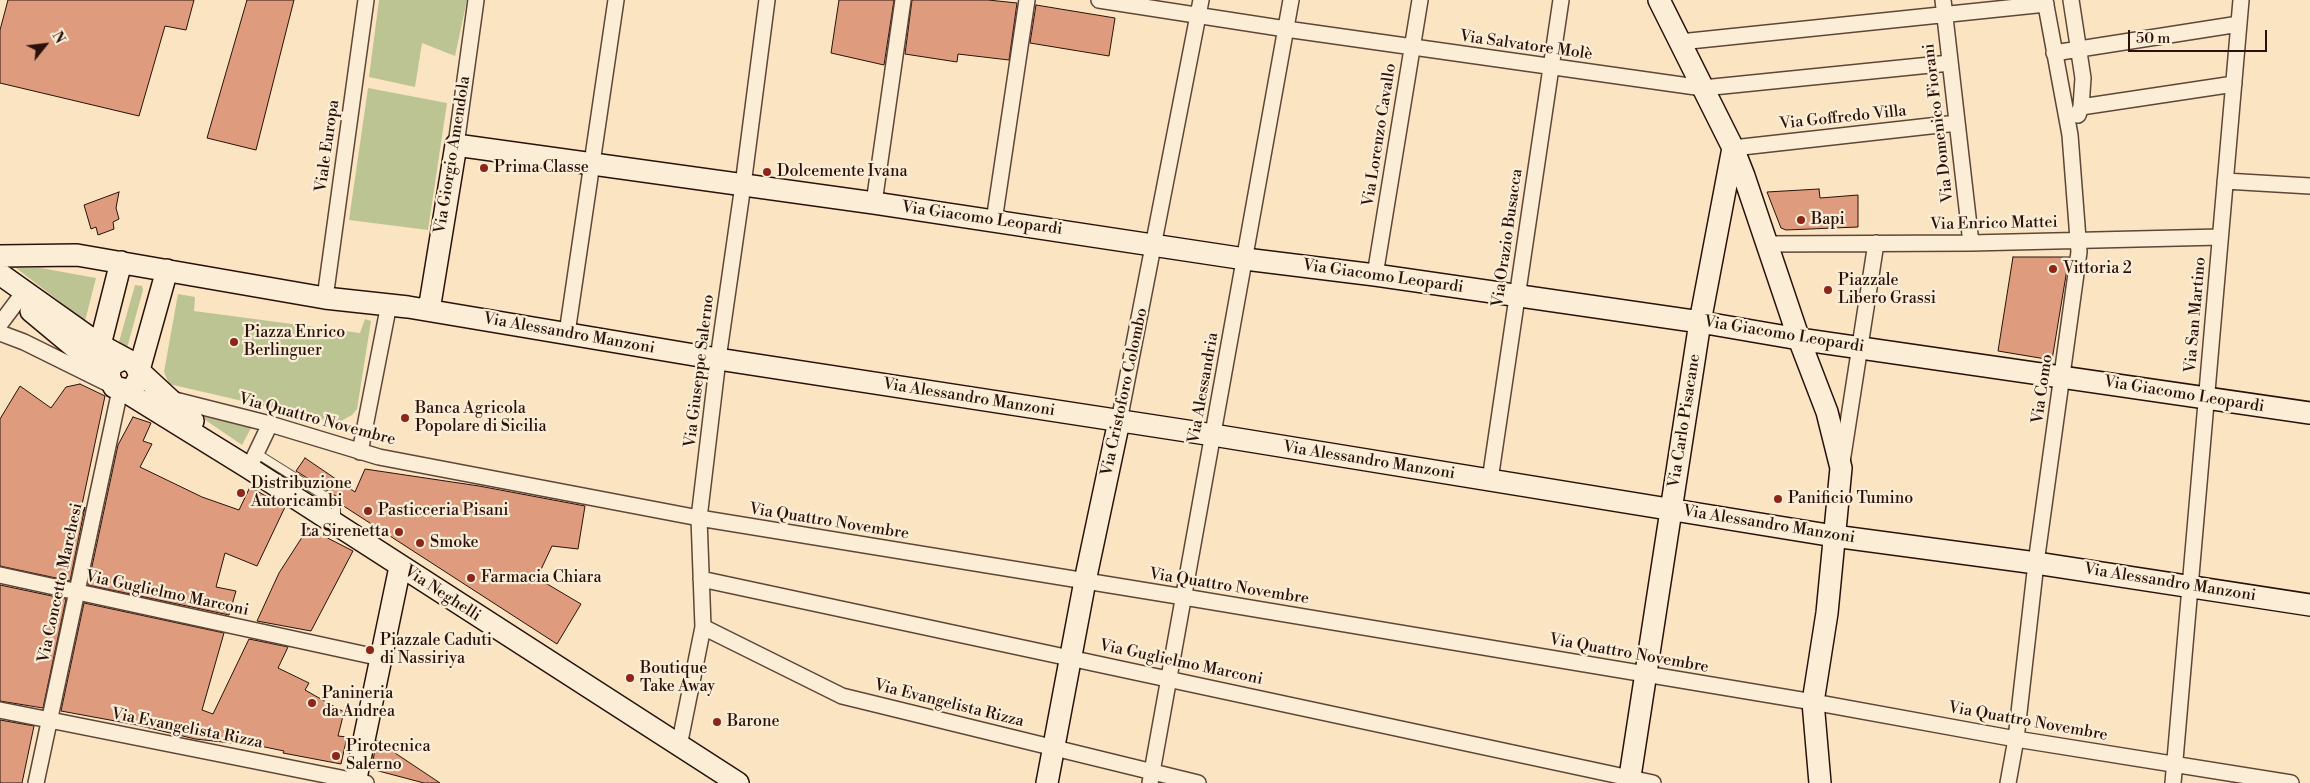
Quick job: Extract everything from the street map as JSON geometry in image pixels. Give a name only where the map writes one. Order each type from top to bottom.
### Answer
[{"type":"street","name":"Viale Europa","points":[[325,298],[366,0]]},
{"type":"street","name":"Via Giorgio Amendola","points":[[429,310],[456,145],[476,0]]},
{"type":"street","points":[[567,333],[616,0]]},
{"type":"street","name":"Via Giuseppe Salerno","points":[[679,746],[703,627],[699,518],[718,359],[744,185],[767,0]]},
{"type":"street","points":[[874,203],[903,0]]},
{"type":"street","points":[[994,221],[1027,0]]},
{"type":"street","name":"Via Salvatore Molè","points":[[1099,0],[1551,68],[1703,88],[1950,63]]},
{"type":"street","name":"Via Cristoforo Colombo","points":[[1047,783],[1085,581],[1119,421],[1202,0]]},
{"type":"street","name":"Via Alessandria","points":[[1151,777],[1291,0]]},
{"type":"street","name":"Via Lorenzo Cavallo","points":[[1375,275],[1420,0]]},
{"type":"street","name":"Via Orazio Busacca","points":[[1490,480],[1560,0]]},
{"type":"street","points":[[1659,0],[1733,148],[1826,412],[1841,468]]},
{"type":"street","points":[[2070,135],[2081,107],[2083,78],[2071,0]]},
{"type":"street","name":"Via San Martino","points":[[2173,783],[2241,0]]},
{"type":"street","points":[[1680,42],[1944,7],[2046,2]]},
{"type":"street","name":"Via Como","points":[[2008,783],[2016,739],[2036,562],[2079,252],[2070,135],[2046,2]]},
{"type":"street","name":"Via Domenico Fiorani","points":[[1944,7],[1971,243]]},
{"type":"street","points":[[2054,53],[2239,24]]},
{"type":"street","points":[[2081,107],[2234,84]]},
{"type":"street","name":"Via Goffredo Villa","points":[[1733,148],[1957,122]]},
{"type":"street","name":"Via Giacomo Leopardi","points":[[456,145],[874,203],[1245,260],[1375,275],[2310,413]]},
{"type":"street","name":"Via Carlo Pisacane","points":[[1629,780],[1700,322],[1733,148]]},
{"type":"street","points":[[2225,181],[2310,186]]},
{"type":"street","name":"Via Enrico Mattei","points":[[1768,244],[1971,243],[2220,237]]},
{"type":"street","points":[[1820,783],[1813,702],[1828,613],[1841,468],[1876,243]]},
{"type":"street","name":"Via Alessandro Manzoni","points":[[0,256],[77,255],[325,298],[429,310],[718,359],[1213,435],[1834,536],[2036,562],[2310,605]]},
{"type":"street","points":[[100,345],[121,262]]},
{"type":"street","points":[[122,377],[168,270]]},
{"type":"street","points":[[0,274],[100,345],[122,377]]},
{"type":"street","points":[[0,286],[122,377],[253,460]]},
{"type":"street","points":[[0,324],[18,300]]},
{"type":"street","points":[[360,452],[389,304]]},
{"type":"street","points":[[0,332],[122,377],[168,398],[253,460]]},
{"type":"street","name":"Via Concetto Marchesi","points":[[36,783],[122,377]]},
{"type":"street","name":"Via Quattro Novembre","points":[[168,398],[270,424],[360,452],[699,518],[1813,702],[2016,739],[2291,783]]},
{"type":"street","points":[[253,460],[270,424]]},
{"type":"street","name":"Via Neghelli","points":[[253,460],[336,525],[738,783]]},
{"type":"street","points":[[359,782],[365,730],[400,567]]},
{"type":"street","name":"Via Guglielmo Marconi","points":[[0,575],[381,658]]},
{"type":"street","name":"Via Guglielmo Marconi","points":[[701,579],[1169,678],[1629,780],[1653,783]]},
{"type":"street","name":"Via Evangelista Rizza","points":[[703,627],[842,696],[1054,749],[1151,777],[1198,783]]},
{"type":"street","name":"Via Evangelista Rizza","points":[[0,710],[359,782]]},
{"type":"green space","points":[[379,0],[467,0],[455,56],[422,43],[415,87],[369,77]]},
{"type":"green space","points":[[368,88],[447,103],[428,230],[349,220]]},
{"type":"green space","points":[[16,268],[41,268],[96,278],[85,321]]},
{"type":"green space","points":[[135,285],[142,286],[143,290],[127,348],[122,347],[119,342]]},
{"type":"green space","points":[[178,294],[195,297],[194,311],[360,333],[365,319],[371,321],[357,409],[352,415],[341,421],[333,422],[169,384],[164,372]]},
{"type":"green space","points":[[198,415],[251,428],[242,445]]},
{"type":"building","points":[[8,0],[194,0],[186,30],[165,26],[139,116],[0,83],[0,30]]},
{"type":"building","points":[[247,0],[294,0],[256,150],[207,138]]},
{"type":"building","points":[[839,0],[894,0],[884,65],[831,53]]},
{"type":"building","points":[[912,0],[988,0],[1017,3],[1009,60],[958,54],[957,62],[905,54]]},
{"type":"building","points":[[1036,5],[1115,18],[1109,56],[1030,43]]},
{"type":"building","points":[[1819,189],[1820,198],[1858,195],[1858,227],[1786,230],[1781,228],[1767,192]]},
{"type":"building","points":[[119,192],[116,208],[119,219],[113,222],[114,229],[98,235],[96,227],[91,229],[84,205]]},
{"type":"building","points":[[2013,257],[2069,257],[2052,360],[1998,351]]},
{"type":"building","points":[[80,384],[105,396],[80,514],[82,514],[85,507],[70,581],[0,566],[0,419],[20,386],[51,408],[66,387]]},
{"type":"building","points":[[133,417],[151,423],[143,441],[152,444],[140,467],[202,497],[239,510],[250,487],[285,507],[257,566],[225,553],[216,587],[236,591],[229,615],[88,585],[118,445]]},
{"type":"building","points":[[305,458],[355,492],[365,469],[479,486],[585,506],[578,549],[552,546],[537,578],[581,604],[557,644],[342,505],[339,498],[296,471]]},
{"type":"building","points":[[308,528],[353,551],[311,631],[257,621],[279,573]]},
{"type":"building","points":[[0,585],[66,599],[43,708],[0,701]]},
{"type":"building","points":[[84,603],[224,633],[202,710],[213,714],[249,639],[288,647],[278,668],[309,683],[305,690],[344,712],[338,736],[347,737],[341,764],[283,753],[284,751],[260,746],[195,739],[137,725],[61,711]]},
{"type":"building","points":[[0,720],[34,726],[22,783],[0,783]]},
{"type":"building","points":[[377,741],[440,783],[424,783],[371,769]]},
{"type":"place","name":"Prima Classe","points":[[484,168]]},
{"type":"place","name":"Dolcemente Ivana","points":[[767,172]]},
{"type":"place","name":"Bapi","points":[[1801,220]]},
{"type":"place","name":"Vittoria 2","points":[[2053,269]]},
{"type":"place","name":"Piazzale Libero Grassi","points":[[1828,290]]},
{"type":"place","name":"Piazza Enrico Berlinguer","points":[[234,342]]},
{"type":"place","name":"Banca Agricola Popolare di Sicilia","points":[[405,418]]},
{"type":"place","name":"Distribuzione Autoricambi","points":[[241,493]]},
{"type":"place","name":"Panificio Tumino","points":[[1778,499]]},
{"type":"place","name":"Pasticceria Pisani","points":[[368,511]]},
{"type":"place","name":"La Sirenetta","points":[[399,532]]},
{"type":"place","name":"Smoke","points":[[420,543]]},
{"type":"place","name":"Farmacia Chiara","points":[[471,578]]},
{"type":"place","name":"Piazzale Caduti di Nassiriya","points":[[370,650]]},
{"type":"place","name":"Boutique Take Away","points":[[630,678]]},
{"type":"place","name":"Panineria da Andrea","points":[[312,703]]},
{"type":"place","name":"Barone","points":[[717,722]]},
{"type":"place","name":"Pirotecnica Salerno","points":[[336,756]]}]
